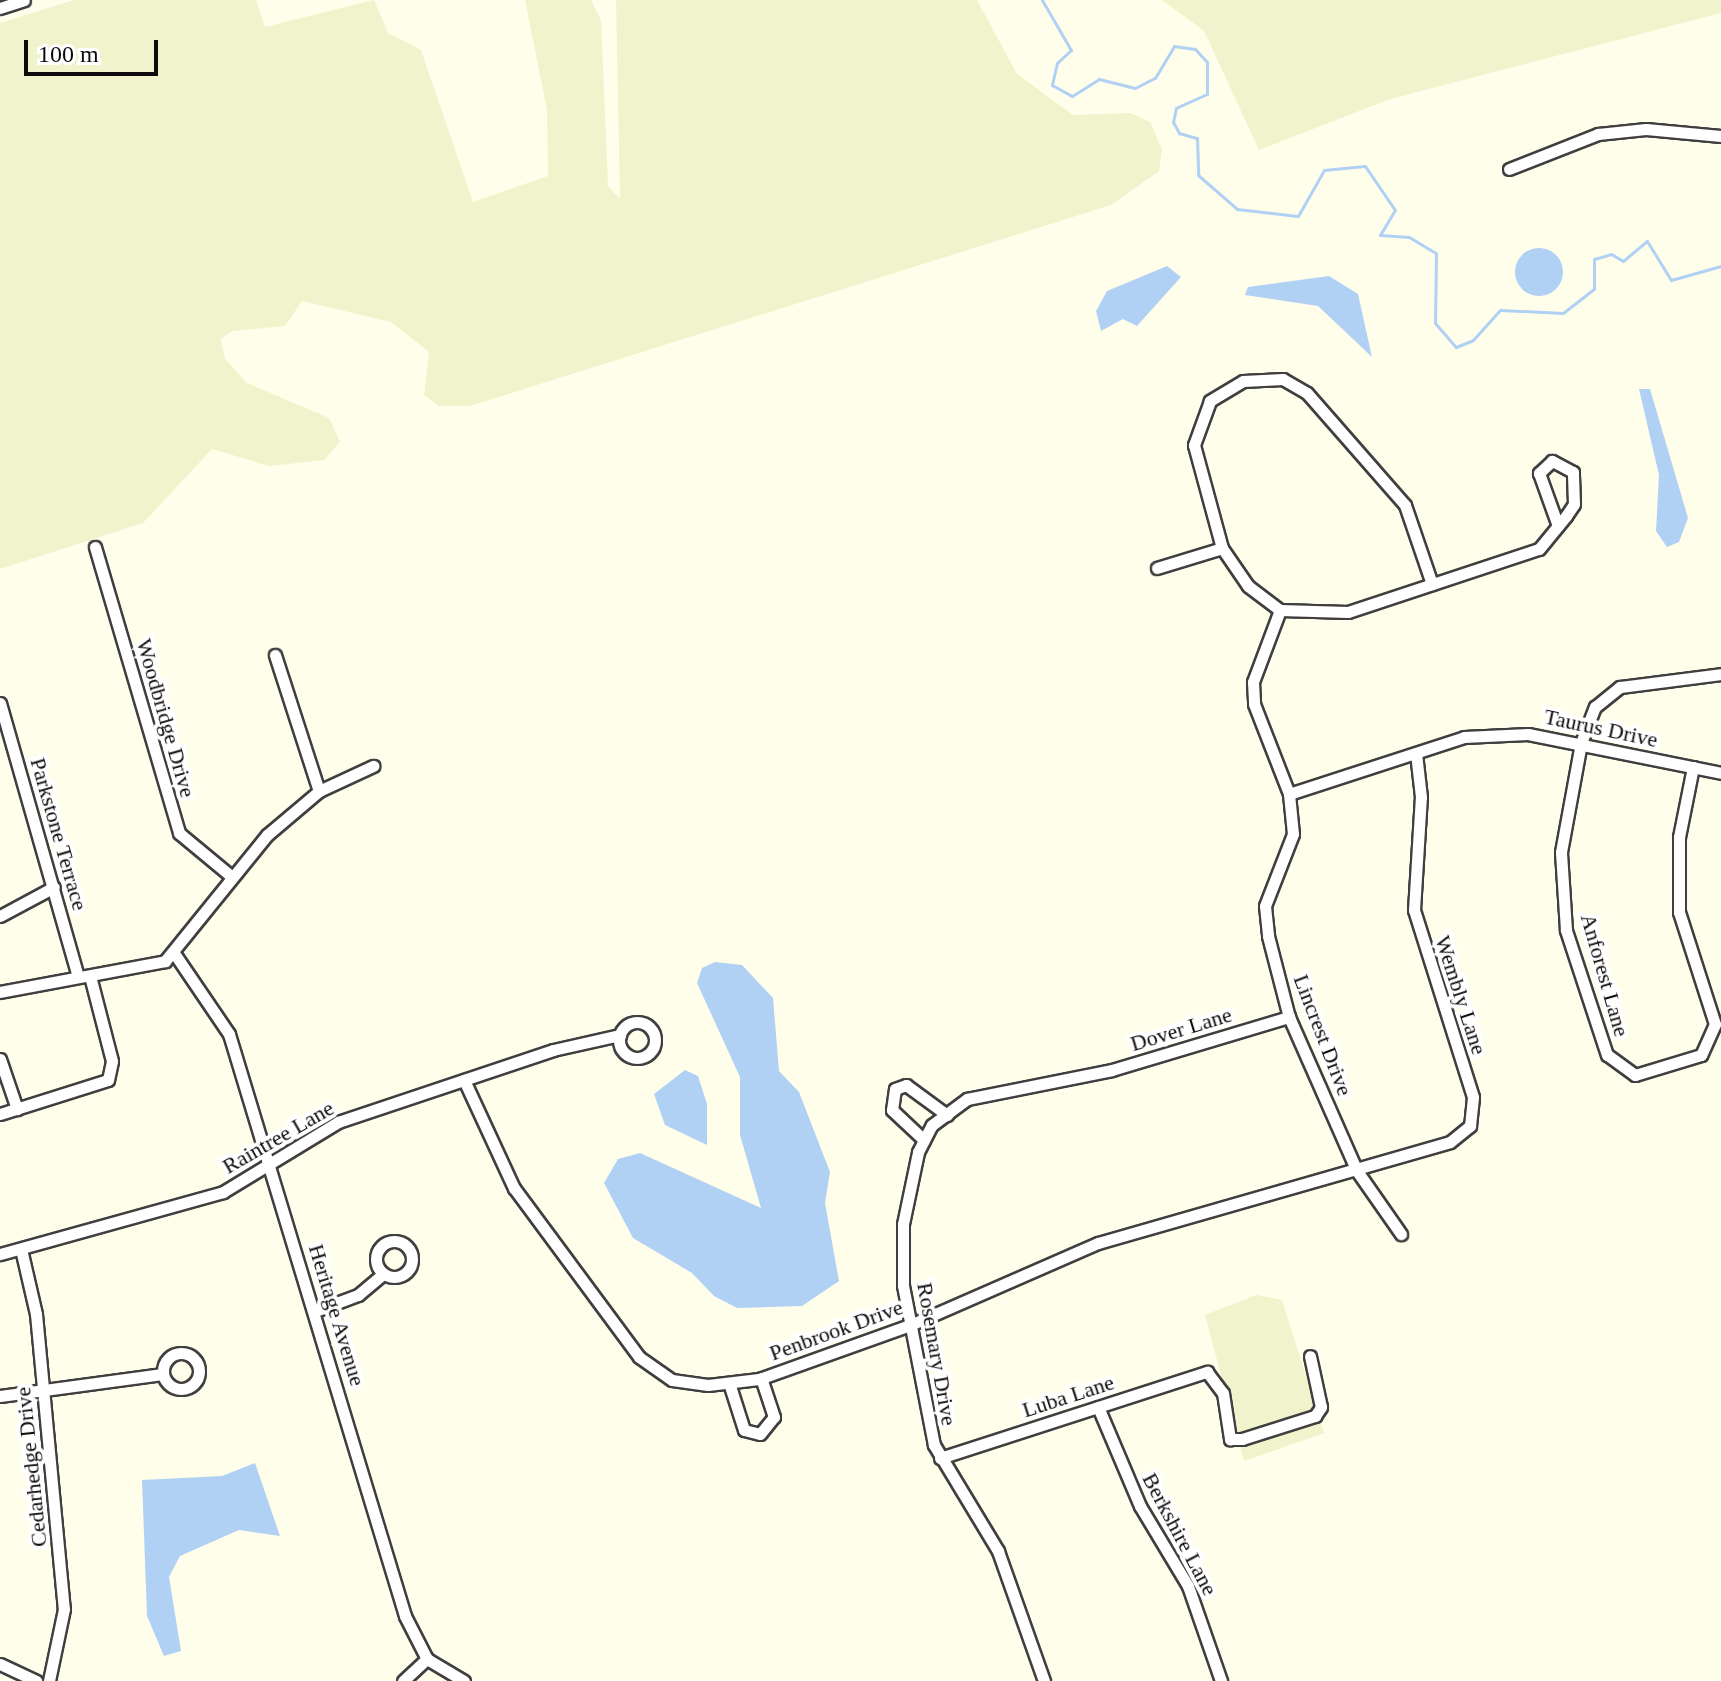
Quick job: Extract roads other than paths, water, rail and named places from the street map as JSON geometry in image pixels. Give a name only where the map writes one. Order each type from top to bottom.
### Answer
[{"type":"street","points":[[0,8],[24,0]]},
{"type":"street","points":[[1509,169],[1598,134],[1646,129],[1721,136]]},
{"type":"street","points":[[1432,584],[1405,505],[1307,393],[1283,379],[1223,390],[1198,421],[1194,445],[1222,548],[1248,586],[1280,610],[1348,612],[1539,549],[1558,526],[1574,504],[1574,483],[1564,462],[1552,461],[1539,473],[1558,526]]},
{"type":"street","name":"Woodbridge Drive","points":[[95,547],[179,833],[232,877]]},
{"type":"street","points":[[1157,568],[1222,548]]},
{"type":"street","name":"Lincrest Drive","points":[[1280,610],[1253,693],[1289,794],[1293,834],[1265,906],[1289,1017],[1357,1171],[1401,1234]]},
{"type":"street","points":[[275,655],[319,791]]},
{"type":"street","name":"Anforest Lane","points":[[1693,767],[1679,837],[1679,912],[1715,1024],[1701,1055],[1668,1070],[1635,1075],[1607,1055],[1566,930],[1563,838],[1581,743],[1595,707],[1620,687],[1721,674]]},
{"type":"street","name":"Parkstone Terrace","points":[[0,703],[54,887],[112,1061],[108,1080],[17,1109]]},
{"type":"street","name":"Taurus Drive","points":[[1289,794],[1464,737],[1528,734],[1721,773]]},
{"type":"street","name":"Wembly Lane","points":[[1357,1171],[1450,1142],[1470,1126],[1473,1097],[1414,910],[1421,797],[1416,753]]},
{"type":"street","points":[[0,992],[84,976],[138,970],[174,953],[267,835],[319,791],[373,766]]},
{"type":"street","points":[[0,916],[54,887]]},
{"type":"street","name":"Heritage Avenue","points":[[174,953],[229,1034],[405,1616],[427,1659]]},
{"type":"street","name":"Dover Lane","points":[[1082,1076],[1289,1017]]},
{"type":"street","name":"Raintree Lane","points":[[0,1254],[223,1192],[269,1167],[338,1122],[464,1080],[620,1035]]},
{"type":"street","points":[[0,1059],[17,1109],[0,1114]]},
{"type":"street","name":"Rosemary Drive","points":[[1044,1681],[998,1551],[940,1458],[910,1325],[903,1224],[924,1140],[947,1115],[967,1099],[1082,1076]]},
{"type":"street","name":"Penbrook Drive","points":[[464,1080],[514,1188],[639,1357],[672,1380],[730,1386],[910,1325],[1098,1243],[1357,1171]]},
{"type":"street","points":[[924,1140],[892,1110],[895,1089],[906,1085],[947,1115]]},
{"type":"street","name":"Cedarhedge Drive","points":[[21,1249],[43,1392],[64,1609],[49,1681]]},
{"type":"street","points":[[315,1311],[358,1295],[383,1274]]},
{"type":"street","name":"Luba Lane","points":[[940,1458],[1207,1372],[1223,1393],[1230,1439],[1242,1439],[1315,1416],[1321,1407],[1310,1356]]},
{"type":"street","points":[[0,1396],[163,1374]]},
{"type":"street","points":[[730,1386],[744,1430],[760,1434],[774,1417],[761,1378]]},
{"type":"street","name":"Berkshire Lane","points":[[1098,1407],[1140,1506],[1188,1586],[1220,1677]]},
{"type":"street","points":[[403,1681],[427,1659],[464,1681]]},
{"type":"street","points":[[0,1664],[36,1681]]},
{"type":"street","points":[[1205,1681],[1220,1677]]},
{"type":"water","points":[[1539,248],[1556,255],[1563,272],[1556,289],[1539,296],[1522,289],[1515,272],[1522,255]]},
{"type":"water","points":[[1167,266],[1181,277],[1137,326],[1123,319],[1101,331],[1096,311],[1107,291]]},
{"type":"water","points":[[1329,276],[1358,294],[1372,357],[1318,306],[1245,295],[1248,287]]},
{"type":"water","points":[[1639,389],[1650,389],[1688,518],[1679,542],[1667,547],[1656,531],[1659,475]]},
{"type":"water","points":[[715,962],[742,965],[773,998],[779,1071],[799,1092],[830,1172],[825,1203],[839,1281],[802,1306],[737,1308],[714,1296],[692,1273],[633,1238],[604,1183],[618,1159],[640,1153],[761,1208],[740,1135],[740,1077],[697,983],[702,968]]},
{"type":"water","points":[[685,1070],[698,1076],[707,1104],[707,1145],[665,1125],[654,1094]]},
{"type":"water","points":[[255,1463],[280,1536],[239,1530],[180,1556],[169,1577],[181,1651],[164,1656],[147,1616],[142,1480],[222,1476]]},
{"type":"waterway","points":[[1042,0],[1071,50],[1057,63],[1052,85],[1072,96],[1099,79],[1135,88],[1155,78],[1174,46],[1195,49],[1207,62],[1207,94],[1176,108],[1173,122],[1179,133],[1197,138],[1198,175],[1237,209],[1298,216],[1324,170],[1365,166],[1395,210],[1380,235],[1409,237],[1436,253],[1435,323],[1456,347],[1473,340],[1500,310],[1563,313],[1594,289],[1594,259],[1611,254],[1623,261],[1647,241],[1671,280],[1721,266]]}]
